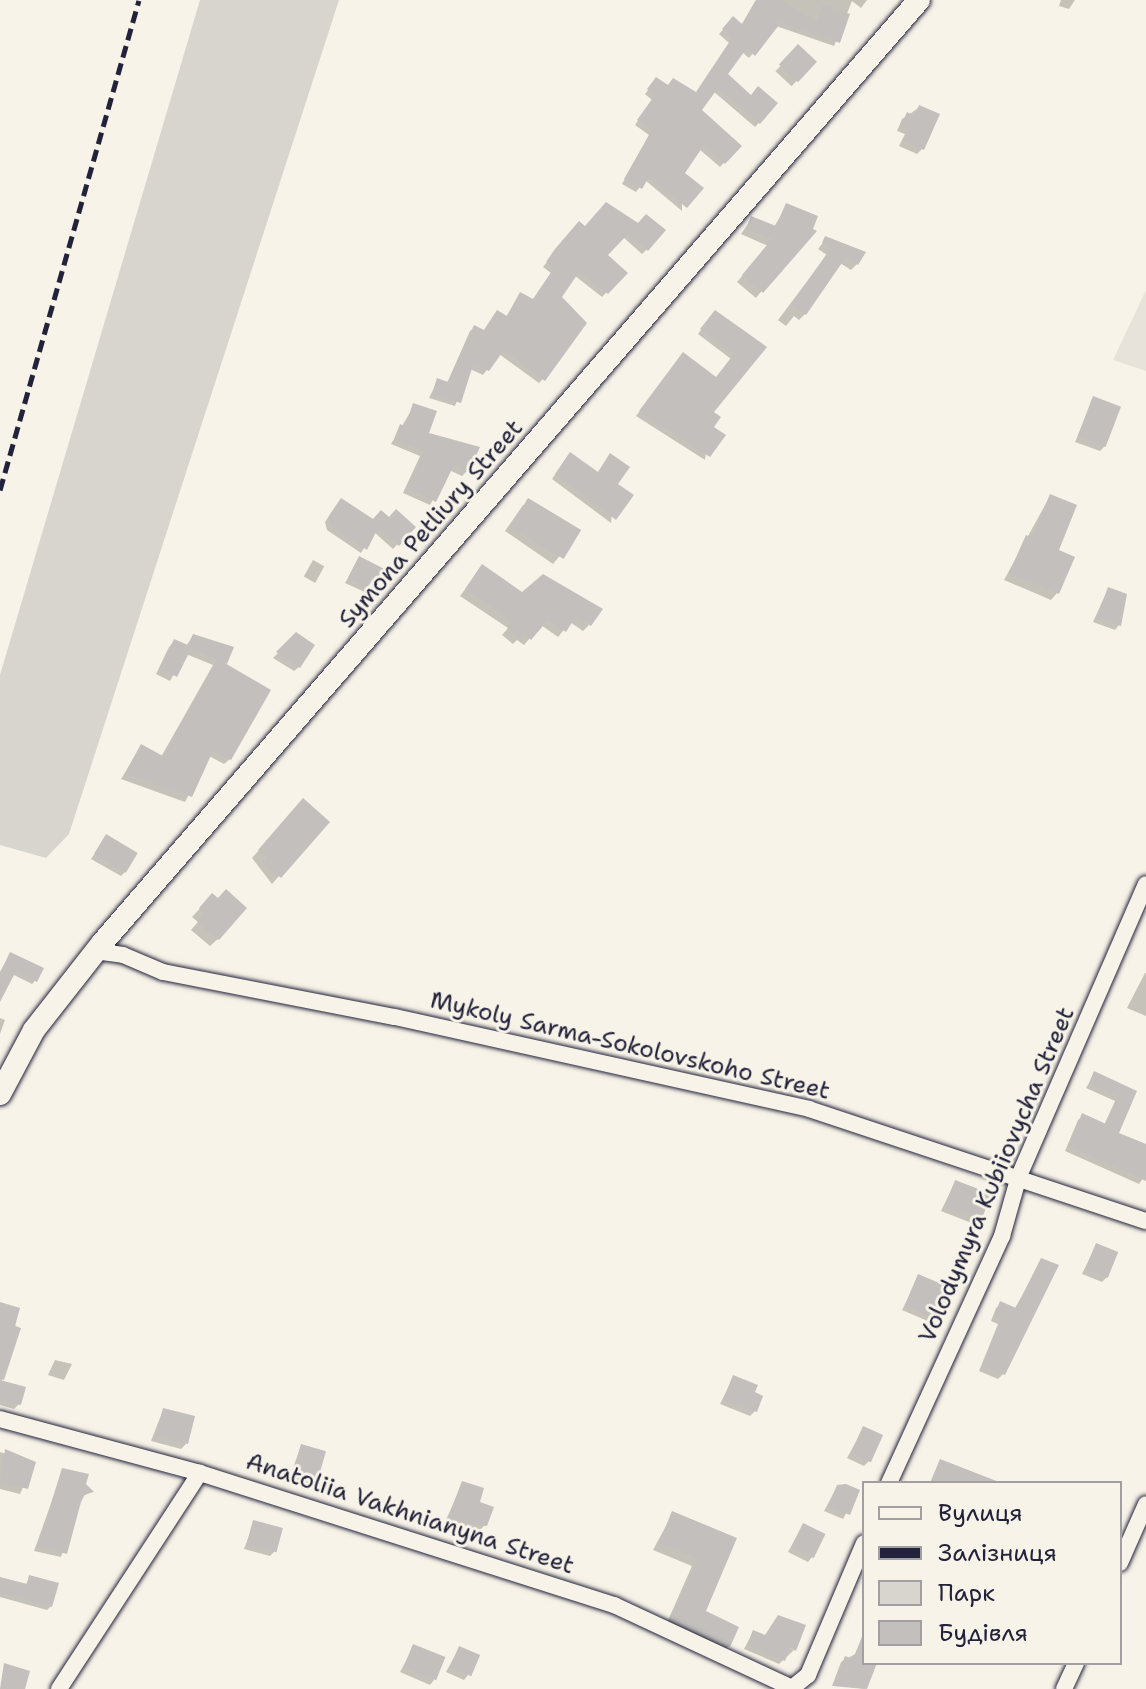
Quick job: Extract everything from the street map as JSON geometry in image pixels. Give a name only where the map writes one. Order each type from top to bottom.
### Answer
[{"type":"street","name":"Symona Petliury Street","points":[[0,1094],[34,1030],[95,951],[919,0]]},
{"type":"street","name":"Volodymyra Kubiiovycha Street","points":[[890,1481],[1002,1236],[1019,1176],[1146,884]]},
{"type":"street","name":"Mykoly Sarma-Sokolovskoho Street","points":[[95,951],[123,955],[163,972],[809,1109],[1019,1176],[1146,1221]]},
{"type":"street","name":"Anatoliia Vakhnianyna Street","points":[[0,1419],[200,1473],[614,1605],[792,1688]]},
{"type":"street","points":[[59,1689],[200,1473]]},
{"type":"street","points":[[1122,1558],[1146,1504]]},
{"type":"street","points":[[792,1688],[808,1675],[862,1548]]},
{"type":"street","points":[[1064,1689],[1075,1665]]},
{"type":"shaded area","points":[[1146,290],[1146,371],[1113,360]]},
{"type":"green space","points":[[200,0],[339,0],[69,834],[46,858],[0,845],[0,675]]},
{"type":"building","points":[[756,0],[782,0],[817,22],[823,5],[850,14],[840,43],[773,20],[779,25],[755,56],[747,48],[728,74],[751,95],[758,86],[778,103],[760,124],[718,88],[702,110],[742,146],[725,164],[704,145],[685,173],[704,188],[687,208],[649,177],[642,189],[624,179],[652,130],[637,120],[655,95],[647,89],[656,77],[668,85],[673,78],[696,92],[732,38],[722,29],[733,16],[742,24]]},
{"type":"building","points":[[798,44],[817,62],[798,82],[779,64]]},
{"type":"building","points":[[919,105],[940,114],[924,150],[903,141],[908,129],[901,126],[907,112],[914,116]]},
{"type":"building","points":[[606,202],[638,223],[646,214],[666,230],[648,251],[628,234],[608,255],[628,273],[608,294],[579,272],[562,297],[587,323],[545,381],[504,350],[489,371],[473,365],[461,403],[432,394],[437,378],[448,382],[474,325],[484,330],[497,310],[507,316],[520,292],[533,299],[554,268],[546,262],[555,249],[579,221],[585,226]]},
{"type":"building","points":[[786,203],[818,216],[813,229],[817,231],[763,293],[742,275],[772,239],[746,228],[751,216],[776,226]]},
{"type":"building","points":[[825,236],[866,252],[858,265],[846,257],[806,315],[791,304],[831,248],[822,243]]},
{"type":"building","points":[[715,310],[767,347],[714,412],[721,417],[714,427],[726,435],[710,457],[639,411],[683,352],[716,377],[734,354],[700,329]]},
{"type":"building","points":[[1093,396],[1121,407],[1106,447],[1078,436]]},
{"type":"building","points":[[413,403],[437,411],[429,433],[480,447],[469,472],[454,465],[436,502],[407,487],[424,451],[394,439],[400,424],[405,427]]},
{"type":"building","points":[[570,452],[598,472],[610,453],[630,467],[618,484],[634,495],[616,520],[555,474]]},
{"type":"building","points":[[1050,494],[1077,505],[1059,550],[1075,557],[1059,594],[1009,573],[1026,535],[1032,538]]},
{"type":"building","points":[[341,498],[373,519],[381,510],[389,517],[396,509],[416,527],[399,546],[378,528],[367,550],[331,525],[329,516]]},
{"type":"building","points":[[528,498],[581,530],[564,559],[510,527]]},
{"type":"building","points":[[359,556],[385,569],[374,591],[348,577]]},
{"type":"building","points":[[482,564],[522,592],[543,574],[603,609],[591,626],[576,616],[566,632],[548,620],[531,640],[524,634],[521,639],[507,628],[512,621],[465,589]]},
{"type":"building","points":[[1108,587],[1127,594],[1121,626],[1097,617]]},
{"type":"building","points":[[296,632],[315,645],[300,668],[276,652]]},
{"type":"building","points":[[193,634],[234,647],[227,664],[223,662],[271,690],[231,760],[213,751],[192,797],[125,773],[141,744],[163,756],[217,660],[191,649],[177,677],[160,668],[174,639],[188,645]]},
{"type":"building","points":[[303,798],[330,822],[281,878],[262,862],[267,857],[258,850]]},
{"type":"building","points":[[106,834],[138,853],[126,873],[94,854]]},
{"type":"building","points":[[226,889],[247,908],[219,940],[197,922],[204,913],[199,908],[212,893],[218,898]]},
{"type":"building","points":[[10,952],[44,968],[37,982],[16,971],[0,1002],[0,973]]},
{"type":"building","points":[[1094,1071],[1137,1091],[1119,1133],[1146,1144],[1146,1181],[1069,1146],[1082,1113],[1106,1124],[1118,1096],[1089,1083]]},
{"type":"building","points":[[955,1180],[991,1194],[981,1220],[945,1206]]},
{"type":"building","points":[[1096,1243],[1118,1252],[1108,1278],[1086,1269]]},
{"type":"building","points":[[1041,1258],[1059,1265],[1005,1375],[982,1366],[1001,1320],[994,1317],[1000,1301],[1016,1308]]},
{"type":"building","points":[[918,1274],[949,1287],[936,1319],[905,1305]]},
{"type":"building","points":[[0,1302],[20,1308],[15,1326],[21,1328],[4,1380],[0,1379]]},
{"type":"building","points":[[733,1375],[758,1385],[755,1392],[763,1396],[757,1412],[723,1400]]},
{"type":"building","points":[[0,1380],[26,1387],[21,1405],[0,1400]]},
{"type":"building","points":[[163,1408],[195,1416],[188,1444],[156,1436]]},
{"type":"building","points":[[863,1426],[883,1435],[871,1462],[851,1453]]},
{"type":"building","points":[[301,1444],[326,1451],[317,1481],[292,1474]]},
{"type":"building","points":[[5,1449],[36,1462],[28,1489],[0,1482]]},
{"type":"building","points":[[940,1459],[996,1481],[931,1481]]},
{"type":"building","points":[[62,1468],[89,1474],[86,1484],[94,1492],[85,1494],[81,1502],[67,1554],[38,1546]]},
{"type":"building","points":[[462,1481],[484,1488],[480,1502],[494,1507],[487,1526],[447,1520]]},
{"type":"building","points":[[846,1484],[860,1490],[850,1515],[828,1506],[837,1485]]},
{"type":"building","points":[[672,1511],[737,1538],[706,1611],[739,1627],[730,1647],[670,1619],[698,1559],[659,1543]]},
{"type":"building","points":[[253,1520],[283,1528],[276,1552],[247,1544]]},
{"type":"building","points":[[803,1523],[825,1534],[814,1558],[791,1547]]},
{"type":"building","points":[[29,1575],[59,1583],[52,1607],[0,1592],[0,1577],[27,1584]]},
{"type":"building","points":[[778,1615],[806,1625],[796,1651],[790,1648],[785,1661],[747,1645],[753,1630],[765,1635]]},
{"type":"building","points":[[862,1636],[862,1665],[876,1665],[867,1689],[833,1685],[845,1656],[853,1659]]},
{"type":"building","points":[[413,1644],[445,1657],[436,1680],[404,1667]]},
{"type":"building","points":[[459,1646],[480,1655],[471,1676],[450,1667]]},
{"type":"building","points":[[4,1663],[30,1671],[25,1689],[0,1689]]},
{"type":"railway","points":[[0,490],[139,0]]}]
